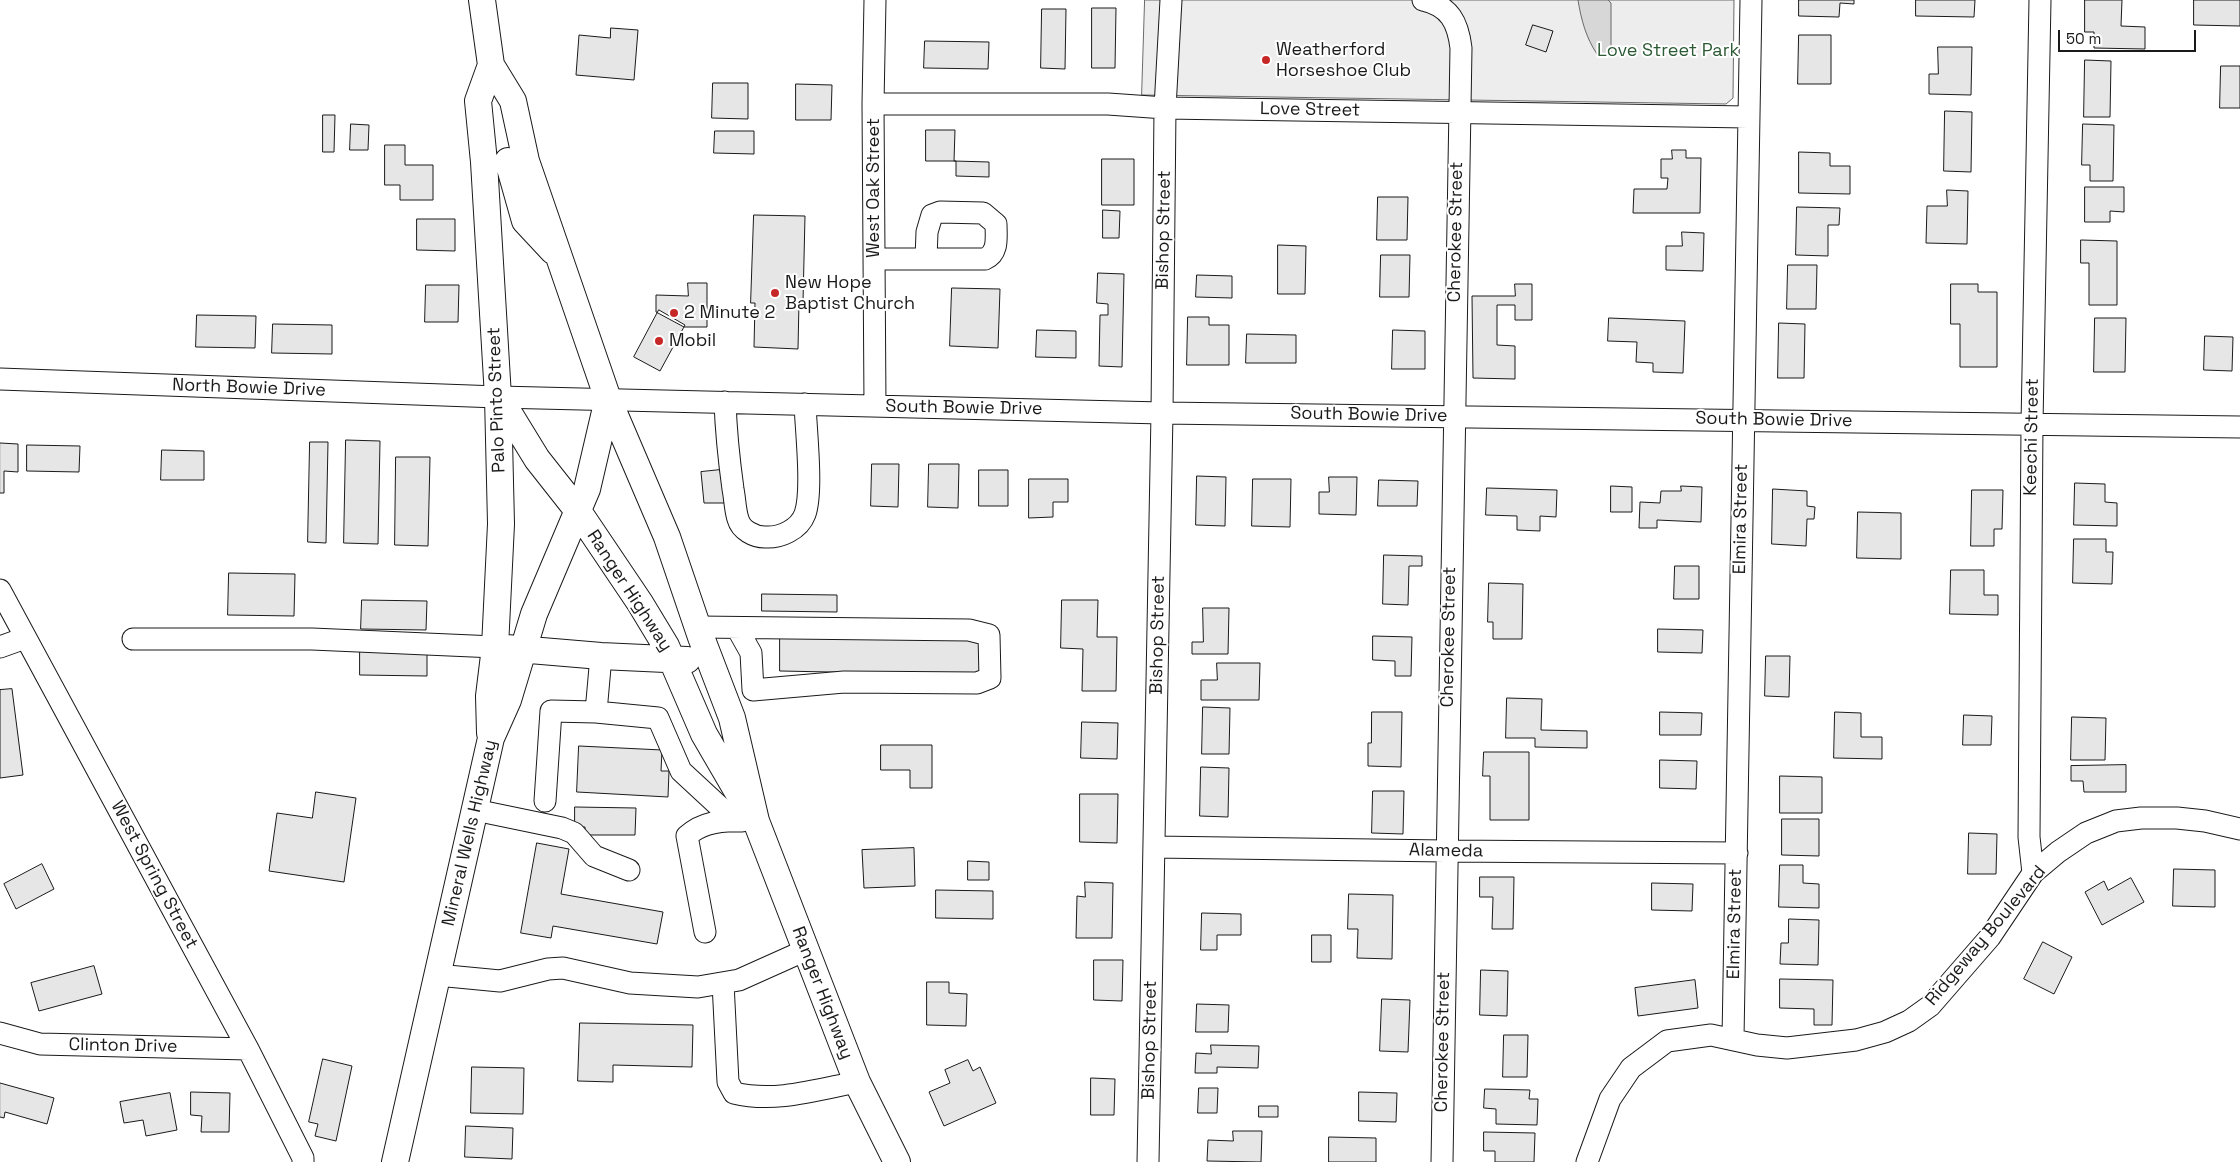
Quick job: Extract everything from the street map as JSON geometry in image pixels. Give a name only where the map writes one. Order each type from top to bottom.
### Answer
[{"type":"main road","name":"Palo Pinto Street","points":[[482,0],[490,65],[512,101],[506,161],[498,397],[501,524],[495,647],[489,696],[491,738]]},
{"type":"main road","name":"Palo Pinto Street","points":[[490,65],[478,101],[506,161],[558,257],[608,399]]},
{"type":"main road","name":"Ranger Highway","points":[[498,397],[537,459],[578,512],[640,603],[666,646],[704,734],[806,950],[857,1082],[897,1162]]},
{"type":"main road","name":"Ranger Highway","points":[[608,399],[666,537],[732,718],[745,821]]},
{"type":"main road","name":"Mineral Wells Highway","points":[[394,1162],[491,738],[508,700],[534,614],[587,489],[608,399]]},
{"type":"main road","points":[[501,524],[514,575],[512,630],[522,649]]},
{"type":"main road","points":[[495,647],[601,656],[710,660]]},
{"type":"main road","points":[[880,1129],[880,1162]]},
{"type":"street","name":"West Oak Street","points":[[875,406],[873,104],[876,0]]},
{"type":"street","name":"Bishop Street","points":[[1148,1162],[1162,412],[1165,108],[1171,0]]},
{"type":"street","name":"Cherokee Street","points":[[1424,0],[1440,7],[1454,19],[1459,33],[1461,48],[1453,416],[1442,1162]]},
{"type":"street","name":"Elmira Street","points":[[1732,1038],[1737,853],[1750,0]]},
{"type":"street","name":"Keechi Street","points":[[2033,873],[2029,837],[2032,424],[2040,0]]},
{"type":"street","name":"Love Street","points":[[873,104],[1108,104],[1165,108],[1748,117]]},
{"type":"street","points":[[874,259],[926,259]]},
{"type":"street","name":"North Bowie Drive","points":[[0,379],[498,397]]},
{"type":"street","name":"South Bowie Drive","points":[[498,397],[1162,412],[2240,426]]},
{"type":"street","points":[[725,402],[727,445],[738,521],[748,532],[757,537],[767,538],[791,531],[800,523],[805,514],[808,490],[805,404]]},
{"type":"street","name":"West Spring Street","points":[[0,590],[248,1049],[303,1158],[302,1162]]},
{"type":"street","points":[[698,626],[969,630],[989,635],[990,678],[977,683],[844,682],[753,690],[751,653],[737,628]]},
{"type":"street","points":[[0,648],[26,638]]},
{"type":"street","points":[[134,639],[312,640],[495,647]]},
{"type":"street","points":[[596,712],[601,656]]},
{"type":"street","points":[[545,801],[550,711],[596,712],[658,718],[681,771],[745,821]]},
{"type":"street","points":[[475,810],[562,828],[574,833],[594,856],[629,870]]},
{"type":"street","name":"Ridgeway Boulevard","points":[[1587,1162],[1610,1099],[1631,1068],[1667,1041],[1710,1035],[1732,1038],[1757,1045],[1786,1048],[1814,1047],[1856,1040],[1909,1021],[1930,1006],[1990,937],[2033,873],[2058,852],[2086,833],[2116,822],[2141,818],[2177,818],[2204,821],[2240,829]]},
{"type":"street","points":[[705,932],[687,836],[694,830],[718,820],[745,821]]},
{"type":"street","name":"Alameda","points":[[1154,847],[1737,853]]},
{"type":"street","points":[[437,975],[500,981],[548,969],[563,968],[630,983],[698,987],[739,980],[806,950]]},
{"type":"street","points":[[723,983],[728,1082],[734,1093],[753,1098],[772,1098],[857,1082]]},
{"type":"street","name":"Clinton Drive","points":[[0,1033],[40,1044],[248,1049]]},
{"type":"shaded area","name":"Love Street Park","points":[[1145,0],[1734,0],[1733,98],[1726,104],[1142,95]]},
{"type":"shaded area","points":[[1578,0],[1608,0],[1611,3],[1611,52],[1606,55],[1597,54],[1590,41],[1582,21]]},
{"type":"building","points":[[1799,0],[1854,0],[1854,4],[1840,3],[1839,17],[1799,16]]},
{"type":"building","points":[[1916,0],[1975,0],[1974,17],[1916,16]]},
{"type":"building","points":[[2085,0],[2122,0],[2121,26],[2145,27],[2145,49],[2094,48],[2094,32],[2085,32]]},
{"type":"building","points":[[2194,0],[2240,0],[2240,26],[2194,25]]},
{"type":"building","points":[[1092,8],[1116,8],[1115,68],[1092,68]]},
{"type":"building","points":[[1042,9],[1066,9],[1065,69],[1041,68]]},
{"type":"building","points":[[1533,25],[1553,31],[1546,52],[1526,45]]},
{"type":"building","points":[[611,28],[638,30],[634,80],[576,75],[579,35],[610,38]]},
{"type":"building","points":[[1799,35],[1831,35],[1831,84],[1798,84]]},
{"type":"building","points":[[925,41],[989,42],[988,69],[924,68]]},
{"type":"building","points":[[1938,47],[1972,47],[1971,95],[1929,94],[1929,74],[1938,74]]},
{"type":"building","points":[[2085,60],[2111,61],[2110,117],[2084,117]]},
{"type":"building","points":[[2221,66],[2240,66],[2240,108],[2220,108]]},
{"type":"building","points":[[713,83],[748,83],[748,119],[712,118]]},
{"type":"building","points":[[796,84],[832,85],[831,120],[796,120]]},
{"type":"building","points":[[1945,111],[1972,112],[1971,172],[1944,171]]},
{"type":"building","points":[[323,115],[335,115],[334,152],[323,152]]},
{"type":"building","points":[[351,124],[369,125],[368,150],[350,150]]},
{"type":"building","points":[[2083,124],[2114,125],[2113,181],[2090,181],[2090,165],[2082,165]]},
{"type":"building","points":[[926,130],[955,130],[954,161],[926,161]]},
{"type":"building","points":[[715,131],[754,131],[754,154],[714,153]]},
{"type":"building","points":[[385,145],[405,145],[405,165],[433,165],[433,200],[400,200],[400,185],[385,185]]},
{"type":"building","points":[[1672,150],[1686,150],[1686,158],[1701,158],[1700,213],[1633,213],[1634,189],[1667,189],[1668,178],[1661,178],[1661,159],[1672,159]]},
{"type":"building","points":[[1799,152],[1830,153],[1830,166],[1850,166],[1850,194],[1799,193]]},
{"type":"building","points":[[1102,159],[1134,159],[1134,205],[1102,205]]},
{"type":"building","points":[[956,161],[989,162],[989,177],[956,176]]},
{"type":"building","points":[[2085,187],[2124,187],[2124,212],[2110,211],[2110,222],[2085,222]]},
{"type":"building","points":[[1947,190],[1968,191],[1967,244],[1926,243],[1927,206],[1947,206]]},
{"type":"building","points":[[1378,197],[1408,197],[1407,240],[1377,240]]},
{"type":"building","points":[[1797,207],[1840,208],[1839,225],[1828,225],[1828,256],[1796,255]]},
{"type":"building","points":[[1103,210],[1120,211],[1119,238],[1103,238]]},
{"type":"building","points":[[754,215],[805,216],[803,302],[799,302],[798,349],[754,347],[755,303],[751,303]]},
{"type":"building","points":[[417,219],[455,219],[455,251],[417,250]]},
{"type":"building","points":[[1682,232],[1704,233],[1703,271],[1666,270],[1666,246],[1682,246]]},
{"type":"building","points":[[2081,240],[2117,241],[2117,305],[2089,305],[2089,263],[2081,263]]},
{"type":"building","points":[[1278,245],[1306,246],[1305,294],[1278,294]]},
{"type":"building","points":[[1381,255],[1410,255],[1409,297],[1380,297]]},
{"type":"building","points":[[1788,265],[1817,265],[1816,309],[1787,309]]},
{"type":"building","points":[[1098,273],[1124,274],[1122,367],[1099,366],[1100,315],[1108,315],[1108,304],[1097,303]]},
{"type":"building","points":[[1197,275],[1232,276],[1232,298],[1196,297]]},
{"type":"building","points":[[688,283],[707,283],[707,327],[684,327],[656,312],[656,295],[688,296]]},
{"type":"building","points":[[1515,284],[1532,284],[1532,320],[1515,320],[1515,305],[1497,305],[1497,345],[1515,346],[1515,379],[1473,378],[1472,296],[1515,296]]},
{"type":"building","points":[[1951,284],[1978,284],[1978,292],[1997,292],[1997,367],[1960,367],[1960,324],[1951,324]]},
{"type":"building","points":[[426,285],[459,285],[458,322],[425,322]]},
{"type":"building","points":[[952,288],[1000,289],[998,348],[950,346]]},
{"type":"building","points":[[659,310],[685,325],[660,371],[634,357]]},
{"type":"building","points":[[197,315],[256,316],[255,348],[196,347]]},
{"type":"building","points":[[1188,317],[1209,317],[1209,325],[1229,325],[1229,365],[1187,365]]},
{"type":"building","points":[[1609,318],[1685,321],[1683,373],[1653,372],[1653,363],[1636,362],[1637,342],[1608,341]]},
{"type":"building","points":[[2095,318],[2126,318],[2125,372],[2094,372]]},
{"type":"building","points":[[1779,323],[1805,324],[1804,378],[1778,378]]},
{"type":"building","points":[[273,324],[332,325],[332,354],[272,353]]},
{"type":"building","points":[[1037,330],[1076,331],[1076,358],[1036,357]]},
{"type":"building","points":[[1393,330],[1425,331],[1425,369],[1392,369]]},
{"type":"building","points":[[1247,334],[1296,335],[1296,363],[1246,363]]},
{"type":"building","points":[[2205,336],[2233,337],[2232,371],[2204,370]]},
{"type":"building","points":[[346,440],[380,441],[378,544],[344,543]]},
{"type":"building","points":[[310,442],[328,442],[326,543],[308,542]]},
{"type":"building","points":[[0,443],[18,444],[18,472],[4,471],[4,493],[0,493]]},
{"type":"building","points":[[27,445],[80,446],[79,472],[27,471]]},
{"type":"building","points":[[162,450],[204,451],[204,480],[161,480]]},
{"type":"building","points":[[396,457],[430,457],[428,546],[395,545]]},
{"type":"building","points":[[872,464],[899,464],[898,507],[871,506]]},
{"type":"building","points":[[929,464],[959,464],[958,508],[928,507]]},
{"type":"building","points":[[720,470],[725,503],[704,503],[701,472]]},
{"type":"building","points":[[979,470],[1008,470],[1008,506],[979,506]]},
{"type":"building","points":[[1197,476],[1226,477],[1225,526],[1196,525]]},
{"type":"building","points":[[1329,477],[1357,477],[1356,515],[1319,514],[1319,492],[1329,492]]},
{"type":"building","points":[[1029,479],[1068,479],[1068,502],[1053,502],[1053,517],[1029,518]]},
{"type":"building","points":[[1253,479],[1291,479],[1290,527],[1252,526]]},
{"type":"building","points":[[1379,480],[1418,481],[1417,506],[1378,506]]},
{"type":"building","points":[[2075,483],[2105,484],[2105,502],[2117,503],[2117,526],[2074,525]]},
{"type":"building","points":[[1611,486],[1632,487],[1632,512],[1611,512]]},
{"type":"building","points":[[1681,486],[1702,487],[1701,522],[1657,520],[1657,528],[1639,528],[1640,502],[1660,503],[1661,491],[1681,491]]},
{"type":"building","points":[[1487,488],[1557,490],[1556,517],[1540,516],[1540,531],[1517,530],[1517,516],[1486,515]]},
{"type":"building","points":[[1773,489],[1807,491],[1807,506],[1815,507],[1814,519],[1807,519],[1806,546],[1772,544]]},
{"type":"building","points":[[1972,490],[2003,490],[2002,529],[1994,529],[1994,546],[1971,546]]},
{"type":"building","points":[[1858,512],[1901,513],[1901,559],[1857,558]]},
{"type":"building","points":[[2074,539],[2106,539],[2106,552],[2113,552],[2112,584],[2073,583]]},
{"type":"building","points":[[1384,555],[1422,556],[1422,566],[1409,566],[1408,605],[1383,604]]},
{"type":"building","points":[[1675,566],[1699,566],[1699,599],[1674,599]]},
{"type":"building","points":[[1951,570],[1984,570],[1984,595],[1998,595],[1998,615],[1950,614]]},
{"type":"building","points":[[229,573],[295,574],[294,616],[228,615]]},
{"type":"building","points":[[1489,583],[1523,584],[1522,639],[1493,639],[1493,622],[1488,622]]},
{"type":"building","points":[[762,594],[837,595],[837,612],[762,611]]},
{"type":"building","points":[[362,600],[427,601],[426,630],[361,629]]},
{"type":"building","points":[[1062,600],[1098,600],[1097,637],[1117,637],[1116,691],[1082,691],[1083,649],[1061,648]]},
{"type":"building","points":[[1203,608],[1229,608],[1228,654],[1192,654],[1192,642],[1203,642]]},
{"type":"building","points":[[1658,629],[1703,630],[1702,653],[1658,652]]},
{"type":"building","points":[[780,635],[982,639],[982,675],[780,671]]},
{"type":"building","points":[[1373,636],[1412,637],[1411,676],[1395,676],[1395,661],[1373,660]]},
{"type":"building","points":[[360,650],[427,651],[427,676],[360,675]]},
{"type":"building","points":[[1766,656],[1790,656],[1789,697],[1765,696]]},
{"type":"building","points":[[1217,663],[1260,663],[1259,700],[1201,700],[1201,680],[1217,680]]},
{"type":"building","points":[[12,689],[23,775],[0,778],[0,690]]},
{"type":"building","points":[[1507,698],[1542,699],[1541,730],[1587,731],[1587,748],[1535,747],[1535,738],[1506,738]]},
{"type":"building","points":[[1203,707],[1230,708],[1229,754],[1202,754]]},
{"type":"building","points":[[1372,712],[1402,712],[1401,767],[1368,766],[1368,743],[1371,743]]},
{"type":"building","points":[[1660,712],[1702,713],[1701,735],[1660,735]]},
{"type":"building","points":[[1835,712],[1861,713],[1861,737],[1882,737],[1882,759],[1834,758]]},
{"type":"building","points":[[1964,715],[1992,716],[1991,745],[1963,745]]},
{"type":"building","points":[[2072,717],[2106,718],[2105,760],[2071,760]]},
{"type":"building","points":[[1082,722],[1118,723],[1117,759],[1081,758]]},
{"type":"building","points":[[881,745],[932,745],[932,788],[910,788],[910,770],[881,770]]},
{"type":"building","points":[[579,746],[662,750],[661,771],[669,771],[668,797],[577,792]]},
{"type":"building","points":[[1484,752],[1529,752],[1529,820],[1490,820],[1490,776],[1483,776]]},
{"type":"building","points":[[1660,760],[1697,761],[1696,789],[1660,788]]},
{"type":"building","points":[[2126,765],[2126,792],[2084,792],[2083,781],[2071,781],[2071,766]]},
{"type":"building","points":[[1201,767],[1229,768],[1228,817],[1200,816]]},
{"type":"building","points":[[1780,776],[1822,777],[1822,813],[1780,813]]},
{"type":"building","points":[[1373,791],[1404,791],[1403,834],[1372,833]]},
{"type":"building","points":[[316,792],[356,798],[344,882],[269,871],[277,813],[312,818]]},
{"type":"building","points":[[1080,794],[1118,794],[1117,843],[1080,842]]},
{"type":"building","points":[[575,807],[636,808],[635,835],[585,835],[585,827],[575,827]]},
{"type":"building","points":[[1782,819],[1819,819],[1819,856],[1782,855]]},
{"type":"building","points":[[1969,833],[1997,834],[1996,874],[1968,874]]},
{"type":"building","points":[[537,843],[569,849],[561,894],[663,912],[657,944],[553,926],[551,938],[521,933]]},
{"type":"building","points":[[914,848],[915,886],[864,888],[862,850]]},
{"type":"building","points":[[968,861],[989,862],[989,880],[968,880]]},
{"type":"building","points":[[42,864],[54,889],[16,909],[4,884]]},
{"type":"building","points":[[1780,865],[1803,865],[1803,883],[1819,884],[1819,908],[1779,907]]},
{"type":"building","points":[[2174,869],[2215,870],[2215,907],[2173,906]]},
{"type":"building","points":[[1480,877],[1514,877],[1513,929],[1492,929],[1493,897],[1480,897]]},
{"type":"building","points":[[2131,878],[2144,902],[2102,925],[2085,892],[2104,881],[2108,890]]},
{"type":"building","points":[[1085,882],[1113,883],[1112,938],[1076,938],[1077,896],[1085,897]]},
{"type":"building","points":[[1652,883],[1693,884],[1692,911],[1652,910]]},
{"type":"building","points":[[936,890],[993,891],[993,919],[936,918]]},
{"type":"building","points":[[1349,894],[1393,895],[1392,959],[1357,958],[1358,929],[1348,929]]},
{"type":"building","points":[[1202,913],[1241,914],[1241,935],[1217,935],[1217,950],[1201,950]]},
{"type":"building","points":[[1789,919],[1819,920],[1818,965],[1780,964],[1781,943],[1788,943]]},
{"type":"building","points":[[1312,935],[1331,935],[1331,962],[1312,962]]},
{"type":"building","points":[[2043,942],[2072,957],[2054,994],[2024,979]]},
{"type":"building","points":[[1094,960],[1123,960],[1122,1001],[1094,1000]]},
{"type":"building","points":[[94,966],[102,994],[39,1011],[31,983]]},
{"type":"building","points":[[1481,970],[1508,971],[1507,1016],[1480,1015]]},
{"type":"building","points":[[1780,979],[1833,980],[1832,1025],[1814,1025],[1814,1009],[1780,1008]]},
{"type":"building","points":[[1695,980],[1698,1008],[1638,1016],[1635,988]]},
{"type":"building","points":[[927,982],[949,982],[949,993],[967,994],[966,1026],[927,1025]]},
{"type":"building","points":[[1382,999],[1410,1000],[1408,1052],[1380,1051]]},
{"type":"building","points":[[1197,1004],[1229,1005],[1228,1032],[1196,1032]]},
{"type":"building","points":[[580,1023],[693,1025],[692,1067],[613,1065],[613,1082],[578,1081]]},
{"type":"building","points":[[1504,1035],[1528,1035],[1527,1077],[1503,1077]]},
{"type":"building","points":[[1211,1045],[1259,1046],[1258,1068],[1217,1067],[1217,1073],[1195,1073],[1196,1053],[1211,1054]]},
{"type":"building","points":[[323,1059],[352,1066],[336,1141],[315,1136],[318,1124],[309,1122]]},
{"type":"building","points":[[968,1060],[973,1071],[980,1067],[996,1103],[944,1126],[929,1092],[950,1083],[945,1070]]},
{"type":"building","points":[[472,1067],[524,1068],[523,1114],[471,1113]]},
{"type":"building","points":[[1091,1078],[1115,1079],[1114,1115],[1091,1115]]},
{"type":"building","points":[[0,1083],[54,1098],[47,1124],[5,1112],[4,1118],[0,1117]]},
{"type":"building","points":[[1199,1088],[1218,1088],[1217,1113],[1198,1113]]},
{"type":"building","points":[[1485,1089],[1530,1090],[1529,1099],[1538,1099],[1537,1125],[1496,1124],[1496,1109],[1484,1108]]},
{"type":"building","points":[[191,1092],[230,1093],[229,1132],[201,1132],[202,1116],[191,1115]]},
{"type":"building","points":[[1359,1092],[1397,1093],[1396,1122],[1359,1121]]},
{"type":"building","points":[[170,1093],[177,1130],[146,1136],[143,1120],[124,1123],[120,1102]]},
{"type":"building","points":[[1259,1106],[1278,1106],[1278,1117],[1259,1117]]},
{"type":"building","points":[[466,1126],[513,1128],[512,1159],[465,1157]]},
{"type":"building","points":[[1233,1131],[1262,1131],[1261,1162],[1207,1161],[1208,1140],[1233,1141]]},
{"type":"building","points":[[1484,1132],[1535,1133],[1534,1162],[1495,1162],[1495,1151],[1484,1151]]},
{"type":"building","points":[[1329,1137],[1376,1138],[1376,1162],[1329,1162]]},
{"type":"place","name":"Weatherford Horseshoe Club","points":[[1266,60]]},
{"type":"place","name":"New Hope Baptist Church","points":[[775,293]]},
{"type":"place","name":"2 Minute 2","points":[[674,313]]},
{"type":"place","name":"Mobil","points":[[659,341]]}]
